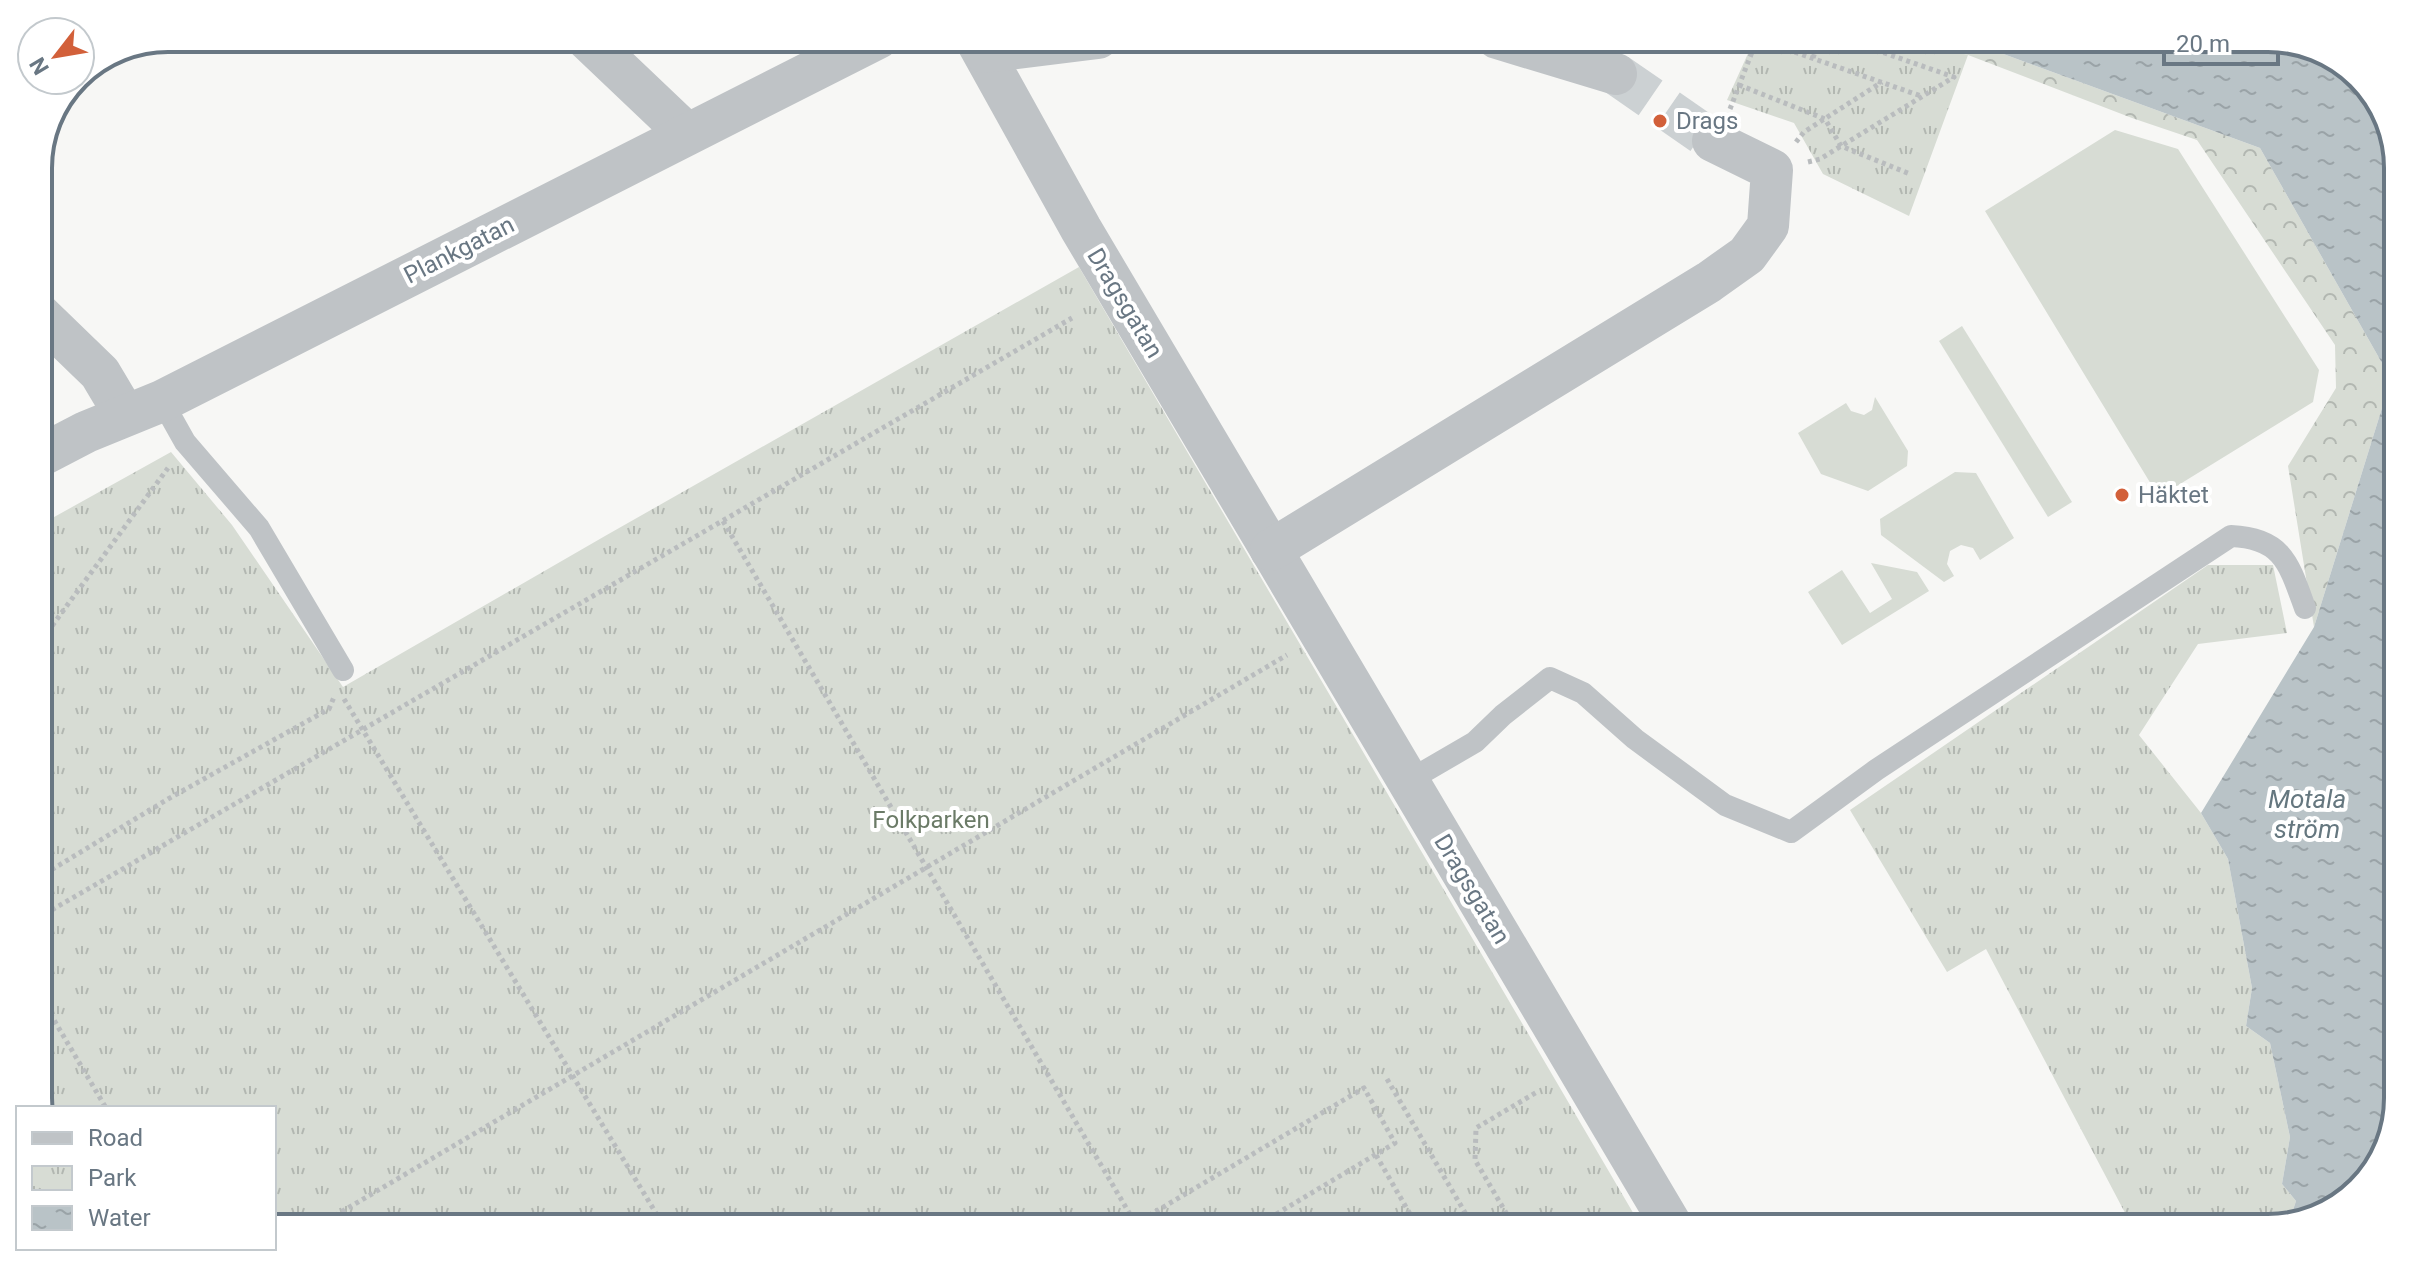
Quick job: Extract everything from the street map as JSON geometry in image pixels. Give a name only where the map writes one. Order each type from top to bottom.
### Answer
[{"type":"street","points":[[601,52],[687,134]]},
{"type":"street","name":"Plankgatan","points":[[52,451],[144,408],[850,52]]},
{"type":"street","name":"Dragsgatan","points":[[984,52],[1081,229],[1665,1214]]},
{"type":"street","points":[[1543,52],[1616,74]]},
{"type":"street","points":[[1271,550],[1696,290],[1747,255],[1768,226],[1772,170],[1713,141]]},
{"type":"street","points":[[52,327],[100,373],[144,408]]},
{"type":"lane","points":[[144,408],[185,442],[259,528],[343,670]]},
{"type":"lane","points":[[1408,781],[1475,742],[1550,678],[1583,693],[1635,739],[1725,805],[1791,832],[1915,744],[2231,536],[2253,537],[2270,543],[2292,574],[2305,608]]},
{"type":"path","points":[[1733,102],[1752,52]]},
{"type":"path","points":[[1795,52],[1922,96]]},
{"type":"path","points":[[1813,58],[1815,52]]},
{"type":"path","points":[[1820,159],[1954,77],[1882,52]]},
{"type":"path","points":[[1804,132],[1882,82]]},
{"type":"path","points":[[1739,85],[1825,119],[1841,146],[1910,174]]},
{"type":"path","points":[[52,910],[1072,318]]},
{"type":"path","points":[[52,624],[147,500],[185,442]]},
{"type":"path","points":[[723,521],[1130,1214]]},
{"type":"path","points":[[338,1214],[1295,650]]},
{"type":"path","points":[[52,869],[168,799],[329,709],[337,688],[656,1214]]},
{"type":"path","points":[[52,1017],[105,1106]]},
{"type":"path","points":[[1387,1079],[1466,1214]]},
{"type":"path","points":[[1157,1214],[1364,1088],[1395,1143],[1277,1214]]},
{"type":"path","points":[[1507,1214],[1475,1160],[1476,1128],[1537,1092]]},
{"type":"path","points":[[1376,1155],[1410,1214]]},
{"type":"green space","points":[[1749,52],[1957,52],[1968,55],[1909,216],[1823,174],[1794,123],[1727,100]]},
{"type":"green space","points":[[1953,52],[1998,52],[2260,148],[2384,367],[2384,402],[2314,627],[2288,466],[2336,388],[2335,345],[2197,140]]},
{"type":"green space","points":[[2115,130],[2178,149],[2319,370],[2313,402],[2172,489],[2170,486],[2157,494],[1985,211]]},
{"type":"green space","name":"Folkparken","points":[[1079,267],[1634,1214],[276,1214],[276,1106],[52,1106],[52,518],[171,452],[232,525],[343,687]]},
{"type":"green space","points":[[1962,326],[2072,502],[2048,517],[1939,341]]},
{"type":"green space","points":[[1875,397],[1908,451],[1907,466],[1868,491],[1821,474],[1798,433],[1846,403],[1851,411],[1864,415],[1872,410]]},
{"type":"green space","points":[[1955,472],[1976,473],[2014,538],[1980,560],[1973,548],[1961,545],[1950,551],[1947,564],[1954,576],[1944,582],[1881,535],[1880,519]]},
{"type":"green space","points":[[1871,563],[1917,572],[1929,591],[1842,645],[1808,592],[1842,570],[1870,613],[1892,599]]},
{"type":"green space","points":[[2208,565],[2273,565],[2287,633],[2198,644],[2139,735],[2201,813],[2228,859],[2252,988],[2246,1026],[2270,1043],[2290,1137],[2282,1184],[2296,1201],[2293,1211],[2268,1214],[2126,1214],[1986,949],[1947,972],[1850,810]]},
{"type":"water","name":"Motala ström","points":[[1998,52],[2283,53],[2319,64],[2344,81],[2372,117],[2382,146],[2384,367],[2260,148]]},
{"type":"water","name":"Motala ström","points":[[2384,402],[2382,1120],[2372,1149],[2355,1174],[2332,1194],[2293,1211],[2296,1201],[2282,1184],[2290,1137],[2270,1043],[2246,1026],[2252,988],[2228,859],[2201,813],[2314,627]]},
{"type":"tunnel","points":[[1616,74],[1713,141]]},
{"type":"place","name":"Drags","points":[[1660,121]]},
{"type":"place","name":"Häktet","points":[[2122,495]]}]
